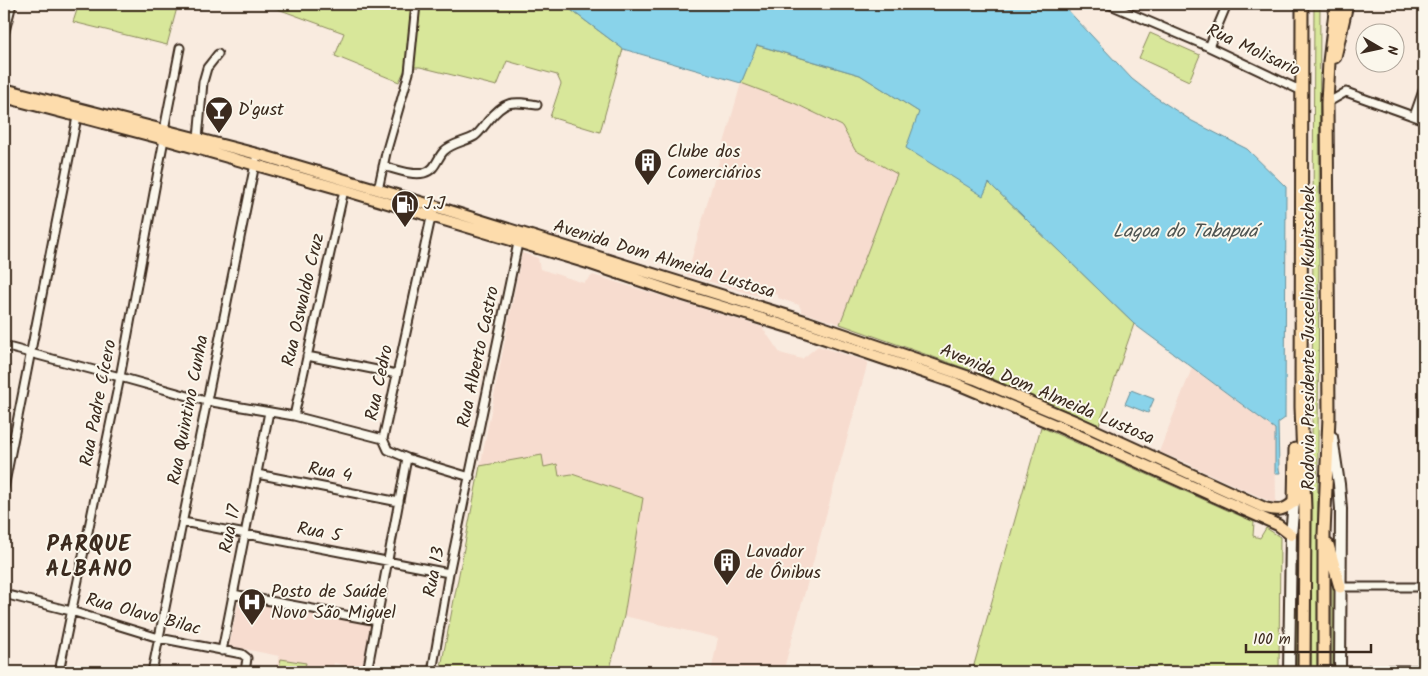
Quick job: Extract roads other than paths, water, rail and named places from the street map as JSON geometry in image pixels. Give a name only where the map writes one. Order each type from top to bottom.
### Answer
[{"type":"highway","name":"Rodovia Presidente Juscelino Kubitschek","points":[[1302,4],[1301,407],[1305,510],[1304,672]]},
{"type":"highway","name":"Rodovia Presidente Juscelino Kubitschek","points":[[1324,672],[1324,534],[1328,417],[1326,103],[1336,4]]},
{"type":"highway","points":[[1326,103],[1347,4]]},
{"type":"highway","points":[[1294,502],[1296,429],[1301,407]]},
{"type":"highway","points":[[1324,534],[1340,587]]},
{"type":"main road","name":"Avenida Dom Almeida Lustosa","points":[[4,89],[164,135],[378,190],[518,243],[758,311]]},
{"type":"main road","name":"Avenida Dom Almeida Lustosa","points":[[4,97],[164,135],[198,139],[344,190],[433,211],[975,379],[1263,513],[1291,535]]},
{"type":"main road","points":[[1328,417],[1341,508],[1340,672]]},
{"type":"main road","name":"Avenida Dom Almeida Lustosa","points":[[1263,513],[1286,509],[1294,502]]},
{"type":"main road","points":[[1289,672],[1291,535],[1294,502]]},
{"type":"street","points":[[4,35],[12,4]]},
{"type":"street","points":[[378,190],[409,73],[416,4]]},
{"type":"street","name":"Rua Molisario","points":[[1108,4],[1209,47],[1302,91]]},
{"type":"street","points":[[1209,47],[1227,4]]},
{"type":"street","name":"Rua Padre Cícero","points":[[59,672],[120,376],[180,48]]},
{"type":"street","points":[[198,139],[203,82],[207,68],[218,54]]},
{"type":"street","points":[[1414,116],[1424,88]]},
{"type":"street","points":[[1326,103],[1346,92],[1424,120]]},
{"type":"street","points":[[383,166],[424,173],[434,166],[440,155],[448,147],[475,136],[503,105],[510,102],[538,105]]},
{"type":"street","points":[[4,488],[78,116]]},
{"type":"street","name":"Rua Quintino Cunha","points":[[152,672],[255,159]]},
{"type":"street","name":"Rua Oswaldo Cruz","points":[[294,416],[344,190]]},
{"type":"street","name":"Rua Cedro","points":[[433,211],[383,439],[388,450],[407,458],[470,477]]},
{"type":"street","name":"Rua Alberto Castro","points":[[470,477],[518,243]]},
{"type":"street","points":[[4,346],[120,376],[206,401],[294,416],[383,439]]},
{"type":"street","points":[[307,356],[397,374]]},
{"type":"street","name":"Rua 17","points":[[222,651],[269,412]]},
{"type":"street","points":[[367,672],[407,458]]},
{"type":"street","name":"Rua 4","points":[[256,474],[399,502]]},
{"type":"street","name":"Rua 13","points":[[432,672],[470,477]]},
{"type":"street","name":"Rua 5","points":[[183,522],[450,573]]},
{"type":"street","points":[[1340,587],[1424,587]]},
{"type":"street","name":"Rua Olavo Bilac","points":[[4,594],[71,611],[159,638],[245,655],[247,658],[245,672]]},
{"type":"street","points":[[233,594],[377,621]]},
{"type":"street","points":[[1367,671],[1424,670]]},
{"type":"water","name":"Lagoa do Tabapuá","points":[[563,4],[1062,4],[1132,79],[1192,121],[1247,149],[1286,187],[1285,418],[1278,423],[1280,473],[1275,473],[1275,429],[1134,324],[989,183],[983,196],[906,148],[919,112],[860,75],[757,45],[741,83],[623,49]]},
{"type":"water","points":[[1131,390],[1154,399],[1148,413],[1125,404]]},
{"type":"place","name":"D'gust","points":[[219,134]]},
{"type":"place","name":"Clube dos Comerciários","points":[[648,186]]},
{"type":"place","name":"J.J","points":[[405,228]]},
{"type":"place","name":"Lavador de Ônibus","points":[[727,586]]},
{"type":"place","name":"Posto de Saúde Novo São Miguel","points":[[252,626]]},
{"type":"district","name":"PARQUE ALBANO","points":[[89,558]]}]
